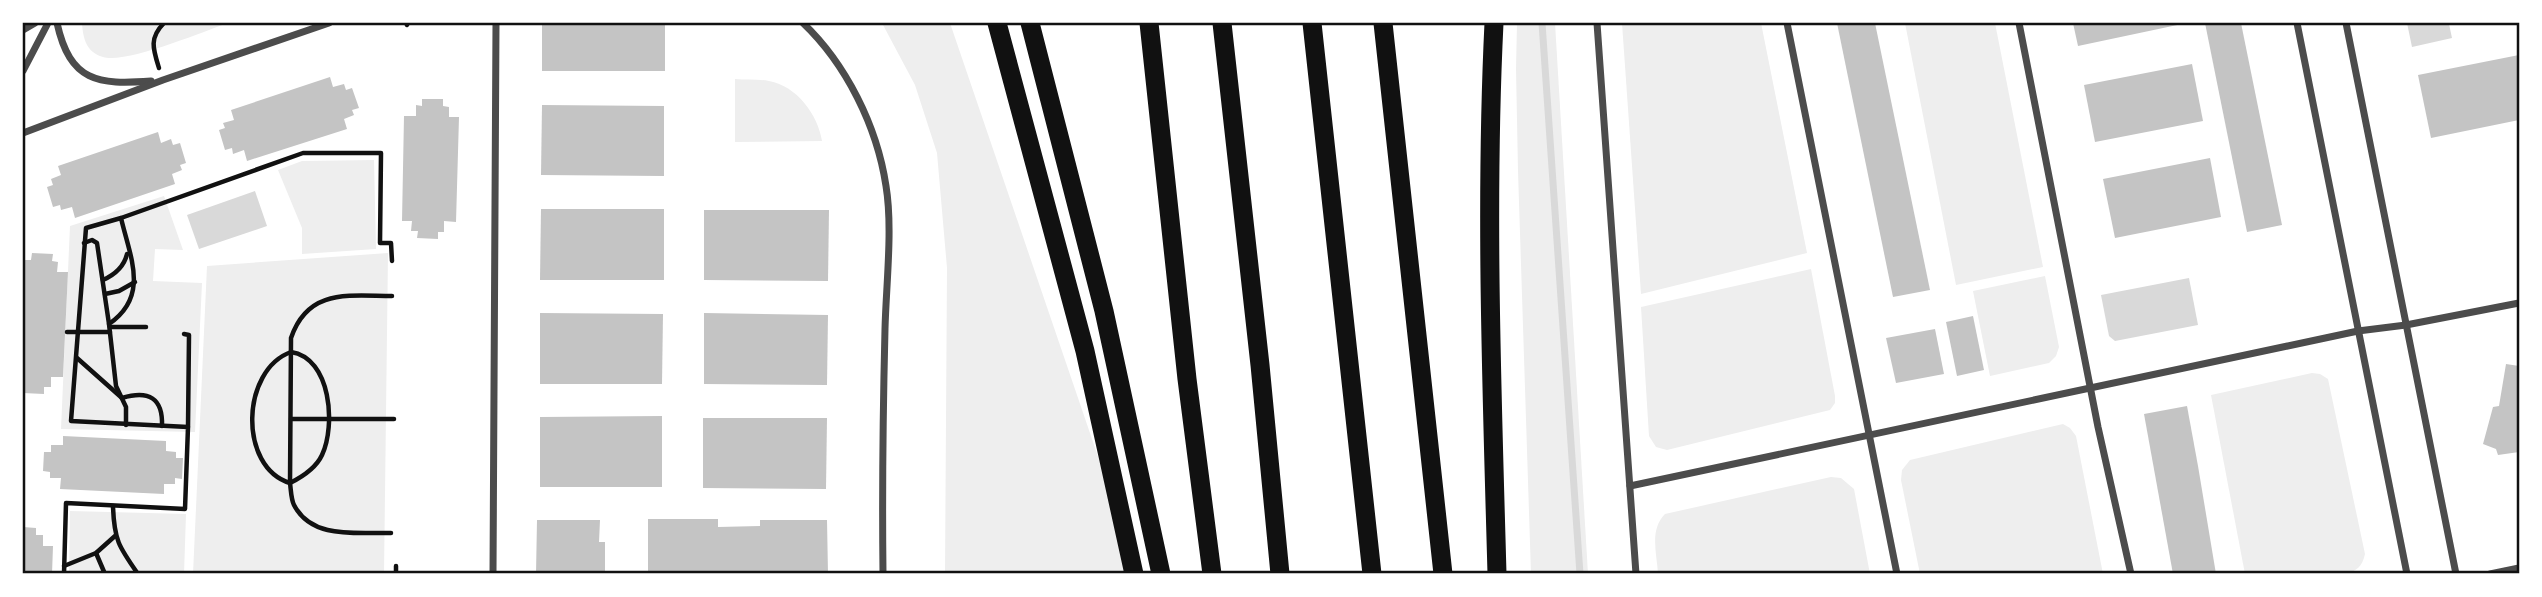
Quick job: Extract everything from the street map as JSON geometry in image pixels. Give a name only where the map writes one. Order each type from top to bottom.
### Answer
[{"type":"highway","points":[[997,23],[1085,351],[1134,574]]},
{"type":"highway","points":[[1030,23],[1104,311],[1161,574]]},
{"type":"highway","points":[[1149,23],[1187,379],[1212,574]]},
{"type":"highway","points":[[1222,23],[1280,574]]},
{"type":"highway","points":[[1312,23],[1372,574]]},
{"type":"highway","points":[[1382,23],[1443,574]]},
{"type":"highway","points":[[1494,23],[1491,84],[1491,348],[1497,574]]},
{"type":"street","points":[[23,30],[35,23]]},
{"type":"street","points":[[23,71],[48,23]]},
{"type":"street","points":[[57,23],[65,51],[75,65],[90,78],[117,84],[163,80]]},
{"type":"street","points":[[23,133],[163,80],[329,23]]},
{"type":"street","points":[[493,574],[496,23]]},
{"type":"street","points":[[803,23],[821,41],[847,78],[873,133],[886,187],[888,242],[881,463],[883,574]]},
{"type":"street","points":[[1597,23],[1636,574]]},
{"type":"street","points":[[1787,23],[1897,574]]},
{"type":"street","points":[[2019,23],[2091,388],[2131,574]]},
{"type":"street","points":[[2297,23],[2407,574]]},
{"type":"street","points":[[2346,23],[2456,574]]},
{"type":"street","points":[[1630,486],[2358,331],[2406,325],[2519,303]]},
{"type":"street","points":[[2490,574],[2519,568]]},
{"type":"path","points":[[155,54],[152,42],[164,23]]},
{"type":"path","points":[[188,427],[71,421],[86,228],[303,153],[381,153],[380,243],[391,243],[392,261]]},
{"type":"path","points":[[110,327],[129,304],[136,281],[121,218]]},
{"type":"path","points":[[84,243],[92,240],[97,243],[116,386],[126,407],[126,425]]},
{"type":"path","points":[[103,281],[122,266],[127,258],[128,248]]},
{"type":"path","points":[[105,294],[119,291],[136,281]]},
{"type":"path","points":[[391,533],[328,531],[309,524],[294,504],[290,483],[291,338],[297,321],[308,309],[338,297],[392,296]]},
{"type":"path","points":[[67,332],[110,327],[146,327]]},
{"type":"path","points":[[64,574],[66,503],[185,509],[189,335],[184,334]]},
{"type":"path","points":[[291,352],[299,353],[315,366],[324,380],[328,419],[322,456],[307,474],[290,483],[278,480],[269,472],[258,452],[252,405],[265,370],[279,356],[291,352]]},
{"type":"path","points":[[76,358],[122,398],[144,396],[156,400],[163,410],[162,426]]},
{"type":"path","points":[[291,419],[394,419]]},
{"type":"path","points":[[113,506],[115,536],[138,574]]},
{"type":"path","points":[[64,566],[96,553],[115,536]]},
{"type":"path","points":[[96,553],[105,574]]},
{"type":"path","points":[[396,566],[396,574]]},
{"type":"shaded area","points":[[82,23],[228,23],[146,52],[114,58],[97,55],[89,48]]},
{"type":"shaded area","points":[[882,23],[950,23],[1106,480],[1126,574],[945,574],[947,268],[937,153],[915,85]]},
{"type":"shaded area","points":[[1517,23],[1555,23],[1588,574],[1531,574],[1518,171]]},
{"type":"shaded area","points":[[1622,23],[1761,23],[1807,253],[1641,294]]},
{"type":"shaded area","points":[[1905,23],[1995,23],[2043,267],[1956,285]]},
{"type":"shaded area","points":[[2407,23],[2452,23],[2449,24],[2452,38],[2412,47]]},
{"type":"shaded area","points":[[735,79],[769,81],[789,89],[811,112],[822,141],[735,142]]},
{"type":"shaded area","points":[[374,160],[376,249],[302,254],[302,228],[278,170],[302,161]]},
{"type":"shaded area","points":[[255,191],[267,226],[199,249],[187,215]]},
{"type":"shaded area","points":[[164,196],[183,250],[155,249],[153,281],[202,283],[195,432],[61,429],[70,226]]},
{"type":"shaded area","points":[[388,253],[384,574],[193,574],[207,266]]},
{"type":"shaded area","points":[[1811,269],[1835,396],[1835,403],[1830,410],[1667,450],[1656,447],[1649,436],[1641,307]]},
{"type":"shaded area","points":[[2045,276],[2059,347],[2056,356],[2049,363],[1990,376],[1973,291]]},
{"type":"shaded area","points":[[2189,278],[2198,325],[2115,341],[2109,336],[2101,295]]},
{"type":"shaded area","points":[[2312,373],[2328,379],[2364,558],[2358,568],[2344,574],[2245,574],[2211,395]]},
{"type":"shaded area","points":[[2063,424],[2076,436],[2103,574],[1920,574],[1901,480],[1902,470],[1910,460]]},
{"type":"shaded area","points":[[1831,477],[1841,478],[1854,489],[1870,574],[1658,574],[1655,535],[1665,514]]},
{"type":"shaded area","points":[[70,511],[186,514],[184,574],[69,574]]},
{"type":"building","points":[[542,23],[665,23],[665,71],[542,71]]},
{"type":"building","points":[[1837,23],[1875,23],[1930,290],[1893,297]]},
{"type":"building","points":[[2073,23],[2182,23],[2182,24],[2078,46]]},
{"type":"building","points":[[2205,23],[2241,23],[2282,225],[2247,232]]},
{"type":"building","points":[[2519,55],[2519,120],[2431,138],[2418,75]]},
{"type":"building","points":[[2192,64],[2203,121],[2095,142],[2084,85]]},
{"type":"building","points":[[330,77],[333,87],[344,84],[346,90],[352,88],[359,108],[352,110],[354,115],[344,119],[347,129],[247,161],[244,150],[233,154],[232,148],[225,150],[219,130],[225,128],[223,123],[234,120],[231,110]]},
{"type":"building","points":[[422,99],[443,99],[443,106],[449,107],[449,117],[459,117],[456,222],[444,221],[444,232],[438,232],[438,239],[417,238],[418,231],[411,231],[412,221],[402,221],[404,116],[416,116],[416,105],[422,106]]},
{"type":"building","points":[[542,105],[664,106],[664,176],[541,175]]},
{"type":"building","points":[[158,132],[161,143],[171,139],[173,145],[180,143],[186,163],[180,165],[182,170],[172,174],[175,184],[75,218],[72,207],[61,210],[60,205],[53,207],[47,187],[53,185],[51,179],[61,175],[58,166]]},
{"type":"building","points":[[2210,158],[2221,217],[2115,238],[2103,179]]},
{"type":"building","points":[[541,209],[664,209],[664,280],[540,280]]},
{"type":"building","points":[[704,210],[829,210],[828,281],[704,280]]},
{"type":"building","points":[[32,253],[53,254],[52,261],[58,262],[57,272],[68,272],[63,377],[51,377],[51,387],[44,387],[44,394],[23,393],[23,270],[25,260],[31,260]]},
{"type":"building","points":[[540,313],[663,314],[662,384],[540,384]]},
{"type":"building","points":[[704,313],[828,315],[827,385],[704,384]]},
{"type":"building","points":[[1973,316],[1984,370],[1957,376],[1946,322]]},
{"type":"building","points":[[1935,329],[1944,374],[1896,383],[1886,338]]},
{"type":"building","points":[[2506,364],[2519,366],[2519,452],[2498,455],[2496,449],[2483,444],[2493,407],[2499,406]]},
{"type":"building","points":[[2187,406],[2216,574],[2173,574],[2144,414]]},
{"type":"building","points":[[662,416],[662,487],[540,487],[540,417]]},
{"type":"building","points":[[703,418],[827,418],[826,489],[703,488]]},
{"type":"building","points":[[63,436],[166,441],[166,451],[176,452],[176,458],[183,458],[182,479],[175,478],[175,484],[164,484],[164,494],[60,489],[61,478],[50,478],[50,472],[43,471],[44,452],[51,452],[51,445],[63,445]]},
{"type":"building","points":[[648,519],[718,519],[718,527],[760,526],[760,520],[827,520],[828,574],[648,574]]},
{"type":"building","points":[[537,520],[600,520],[599,542],[605,542],[605,574],[536,574]]},
{"type":"building","points":[[23,527],[36,528],[36,535],[43,535],[43,546],[53,546],[52,574],[23,574]]},
{"type":"waterway","points":[[1542,23],[1580,574]]}]
